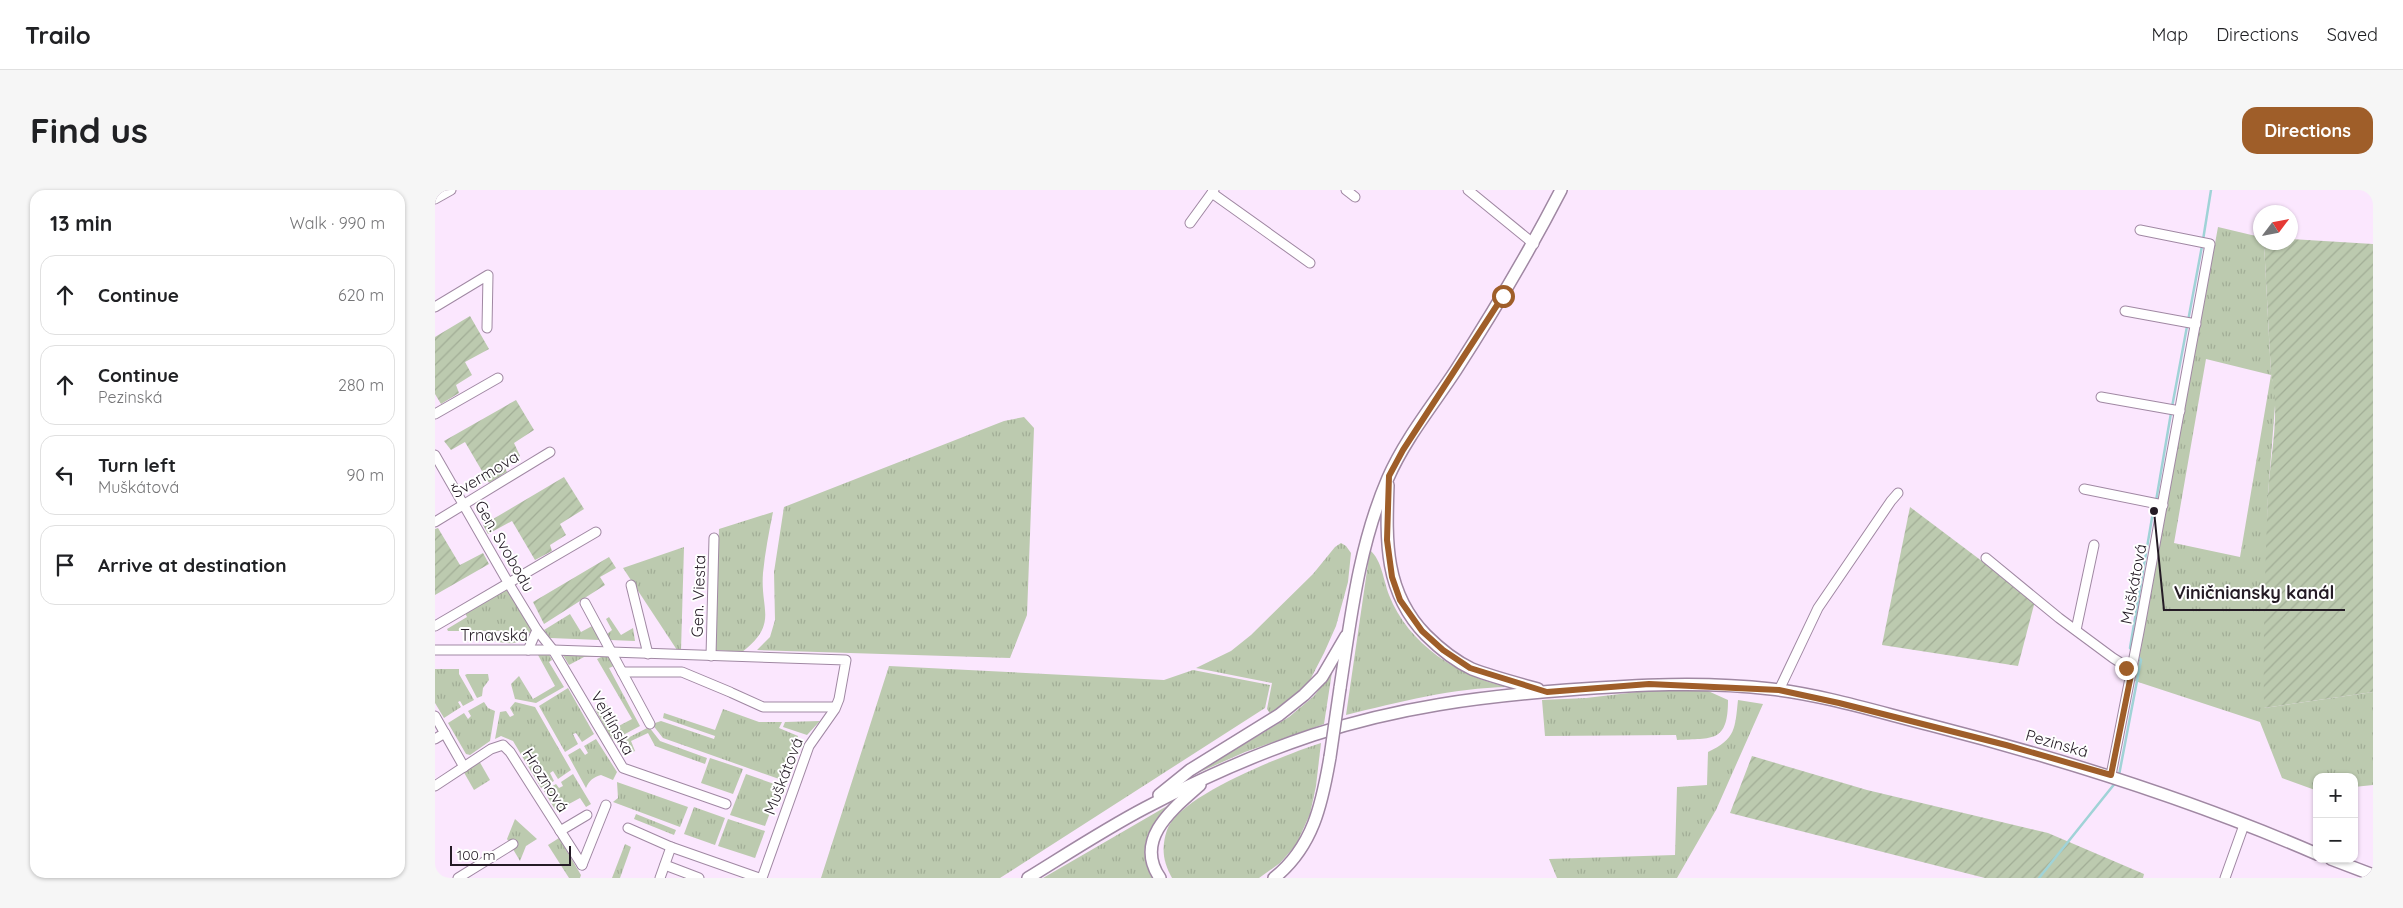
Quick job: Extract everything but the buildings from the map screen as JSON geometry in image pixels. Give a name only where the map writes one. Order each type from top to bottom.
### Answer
[{"type":"main road","points":[[1274,878],[1298,854],[1312,831],[1320,808],[1365,543],[1389,476],[1403,450],[1534,244],[1561,190]]},
{"type":"main road","points":[[1389,476],[1386,521],[1388,561],[1395,588],[1414,621],[1434,643],[1470,668],[1547,692]]},
{"type":"main road","points":[[1028,878],[1144,808],[1190,770],[1279,715],[1304,695],[1322,677],[1349,630]]},
{"type":"main road","name":"Pezinská","points":[[1144,808],[1209,777],[1313,736],[1385,716],[1453,701],[1649,684],[1779,690],[1967,735],[2116,777],[2313,852]]},
{"type":"main road","points":[[1160,878],[1152,858],[1155,834],[1159,824],[1209,777]]},
{"type":"main road","points":[[2344,863],[2371,871]]},
{"type":"street","points":[[435,199],[451,190]]},
{"type":"street","points":[[1346,190],[1355,197]]},
{"type":"street","points":[[1468,190],[1534,244]]},
{"type":"street","points":[[1190,223],[1213,192],[1310,263]]},
{"type":"street","name":"Muškátová","points":[[2116,777],[2132,670],[2210,244],[2140,230]]},
{"type":"street","points":[[435,307],[488,275],[487,328]]},
{"type":"street","points":[[2125,311],[2196,324]]},
{"type":"street","points":[[435,414],[498,378]]},
{"type":"street","points":[[2101,397],[2180,411]]},
{"type":"street","name":"Švermova","points":[[435,522],[550,452]]},
{"type":"street","name":"Gen. Svobodu","points":[[435,455],[509,584],[537,630],[553,650]]},
{"type":"street","points":[[2084,489],[2163,505]]},
{"type":"street","points":[[1779,690],[1818,608],[1891,502],[1899,494]]},
{"type":"street","points":[[435,626],[596,532]]},
{"type":"street","name":"Gen. Viesta","points":[[711,656],[714,538]]},
{"type":"street","points":[[2076,630],[2094,546]]},
{"type":"street","points":[[1986,558],[2059,618],[2132,670]]},
{"type":"street","points":[[631,585],[648,654]]},
{"type":"street","points":[[585,603],[649,724]]},
{"type":"street","points":[[528,650],[537,630]]},
{"type":"street","name":"Trnavská","points":[[435,650],[553,650],[846,660]]},
{"type":"street","name":"Veltlínska","points":[[553,650],[623,768],[726,804]]},
{"type":"street","name":"Muškátová","points":[[760,878],[809,746],[835,707],[846,660]]},
{"type":"street","points":[[621,672],[682,672],[763,707],[835,707]]},
{"type":"street","points":[[435,716],[464,767],[435,786]]},
{"type":"street","points":[[435,739],[445,733]]},
{"type":"street","name":"Hroznová","points":[[464,767],[491,749],[503,745],[510,752],[582,865],[606,805]]},
{"type":"street","points":[[560,831],[587,815]]},
{"type":"street","points":[[2225,878],[2244,825]]},
{"type":"street","points":[[628,828],[671,847],[760,878]]},
{"type":"street","points":[[458,878],[513,844]]},
{"type":"street","points":[[661,878],[671,847]]},
{"type":"street","points":[[665,865],[699,878]]},
{"type":"green space","points":[[2218,227],[2253,235],[2253,250],[2264,250],[2271,374],[2276,393],[2268,494],[2264,708],[2373,692],[2373,785],[2358,787],[2358,773],[2313,773],[2313,789],[2282,778],[2260,722],[2135,681]],"holes":[[[2206,359],[2271,375],[2240,557],[2174,543]]]},
{"type":"green space","points":[[2298,239],[2373,244],[2373,692],[2264,708],[2267,522],[2275,419],[2274,389],[2271,374],[2264,250],[2298,250]]},
{"type":"green space","points":[[470,316],[489,349],[465,362],[472,375],[456,385],[459,393],[441,404],[435,394],[435,337]]},
{"type":"green space","points":[[516,400],[534,430],[514,443],[520,456],[504,466],[507,472],[489,483],[465,442],[451,450],[444,441]]},
{"type":"green space","points":[[1024,417],[1034,428],[1027,615],[1010,658],[757,650],[770,637],[775,620],[774,572],[784,507],[1004,421]]},
{"type":"green space","points":[[564,477],[584,509],[560,524],[566,535],[550,545],[552,551],[535,560],[512,521],[488,534],[483,525]]},
{"type":"green space","points":[[1910,507],[2035,601],[2018,666],[1882,645]]},
{"type":"green space","points":[[773,512],[763,573],[764,624],[753,642],[742,652],[716,650],[719,529]]},
{"type":"green space","points":[[438,528],[460,565],[483,553],[489,564],[435,595],[435,529]]},
{"type":"green space","points":[[1341,543],[1351,553],[1348,582],[1336,626],[1309,682],[1271,715],[1267,709],[1272,683],[1196,668],[1231,651],[1251,635],[1313,574],[1335,547]]},
{"type":"green space","points":[[684,547],[681,650],[677,650],[623,568]]},
{"type":"green space","points":[[1370,550],[1380,565],[1389,595],[1398,613],[1422,643],[1437,656],[1471,675],[1508,687],[1447,693],[1346,715]]},
{"type":"green space","points":[[609,557],[616,568],[600,577],[605,585],[544,624],[533,602]]},
{"type":"green space","points":[[508,588],[533,628],[530,633],[520,631],[448,631],[447,629],[467,617],[465,613]]},
{"type":"green space","points":[[570,614],[581,632],[594,625],[600,640],[550,638],[544,630]]},
{"type":"green space","points":[[609,617],[621,635],[633,628],[635,641],[610,640],[607,634],[612,630],[606,619]]},
{"type":"green space","points":[[520,635],[526,637],[516,643],[497,642],[480,636]]},
{"type":"green space","points":[[549,654],[552,660],[549,662],[564,687],[536,703],[515,699],[511,684],[519,676],[533,699],[555,686],[538,655]]},
{"type":"green space","points":[[608,654],[614,666],[609,668],[640,726],[612,741],[595,709],[606,703],[609,708],[601,713],[611,730],[632,719],[597,659],[601,657],[584,657],[569,665],[563,655],[603,657]]},
{"type":"green space","points":[[889,666],[1164,680],[1193,670],[1270,685],[1265,708],[1000,878],[821,878]]},
{"type":"green space","points":[[435,669],[459,669],[459,674],[474,700],[463,706],[460,701],[458,702],[461,707],[444,718],[435,703]]},
{"type":"green space","points":[[1332,672],[1324,724],[1245,752],[1191,776],[1289,717],[1314,696]]},
{"type":"green space","points":[[488,674],[489,680],[483,688],[482,696],[477,698],[465,675]]},
{"type":"green space","points":[[568,688],[594,734],[582,742],[576,733],[573,734],[578,744],[565,752],[539,706]]},
{"type":"green space","points":[[1646,691],[1708,691],[1728,700],[1725,724],[1716,735],[1700,739],[1677,740],[1676,735],[1545,736],[1542,700],[1586,698]]},
{"type":"green space","points":[[1738,700],[1763,704],[1716,810],[1677,878],[1557,878],[1549,859],[1675,855],[1677,787],[1707,785],[1708,752],[1724,742],[1732,732],[1735,725]]},
{"type":"green space","points":[[484,702],[488,708],[495,711],[490,741],[470,755],[466,754],[448,723],[464,713],[468,719],[471,716],[468,711]]},
{"type":"green space","points":[[515,702],[535,707],[571,770],[558,779],[553,771],[550,773],[554,781],[541,788],[513,741],[501,736],[495,739],[500,712],[506,711],[510,717],[514,715],[510,708]]},
{"type":"green space","points":[[723,709],[759,722],[782,722],[779,728],[798,736],[782,780],[663,738],[652,724],[661,721],[714,739],[715,736],[663,718],[664,713],[715,730]]},
{"type":"green space","points":[[820,721],[807,735],[783,727],[785,722]]},
{"type":"green space","points":[[649,727],[660,741],[707,758],[705,764],[655,746],[648,733],[631,741],[635,751],[628,754],[620,742]]},
{"type":"green space","points":[[596,739],[617,772],[613,780],[601,775],[590,781],[586,788],[568,755],[580,748],[585,755],[588,753],[584,746]]},
{"type":"green space","points":[[1321,743],[1316,786],[1310,814],[1296,845],[1280,863],[1259,878],[1172,878],[1165,861],[1164,843],[1167,830],[1176,817],[1191,803],[1212,790],[1260,766]]},
{"type":"green space","points":[[1752,756],[1867,790],[2048,833],[2144,874],[2143,878],[1985,878],[1730,813]]},
{"type":"green space","points":[[710,758],[743,769],[733,794],[701,783]]},
{"type":"green space","points":[[478,759],[490,780],[474,790],[462,769]]},
{"type":"green space","points":[[573,774],[591,804],[586,807],[580,798],[556,811],[544,791],[556,784],[559,788],[563,786],[561,782]]},
{"type":"green space","points":[[746,774],[780,786],[765,826],[730,815]]},
{"type":"green space","points":[[617,782],[688,807],[680,827],[613,802],[618,798]]},
{"type":"green space","points":[[1174,802],[1158,818],[1152,827],[1145,845],[1147,866],[1152,878],[1043,878]]},
{"type":"green space","points":[[694,807],[725,818],[715,845],[684,834]]},
{"type":"green space","points":[[636,814],[676,830],[674,835],[634,819]]},
{"type":"green space","points":[[515,819],[537,839],[526,846],[520,861],[507,839]]},
{"type":"green space","points":[[728,819],[765,831],[755,858],[718,846]]},
{"type":"green space","points":[[559,838],[581,875],[580,878],[569,878],[548,845]]},
{"type":"green space","points":[[625,844],[631,847],[620,878],[612,878]]},
{"type":"waterway","points":[[2203,240],[2211,190]]},
{"type":"waterway","points":[[2172,407],[2202,246]]},
{"type":"waterway","points":[[2156,501],[2171,413]]},
{"type":"waterway","points":[[2132,650],[2130,648],[2154,506]]},
{"type":"waterway","points":[[2119,775],[2141,660],[2138,656]]},
{"type":"waterway","points":[[2039,878],[2116,782]]},
{"type":"place","name":"Viničniansky kanál","points":[[2154,511]]},
{"type":"route","points":[[1503,296],[1403,450],[1389,476],[1386,521],[1388,561],[1400,600],[1414,621],[1434,643],[1470,668],[1547,692],[1649,684],[1691,684],[1779,690],[1899,717],[2111,775],[2132,670],[2126,668]]}]
